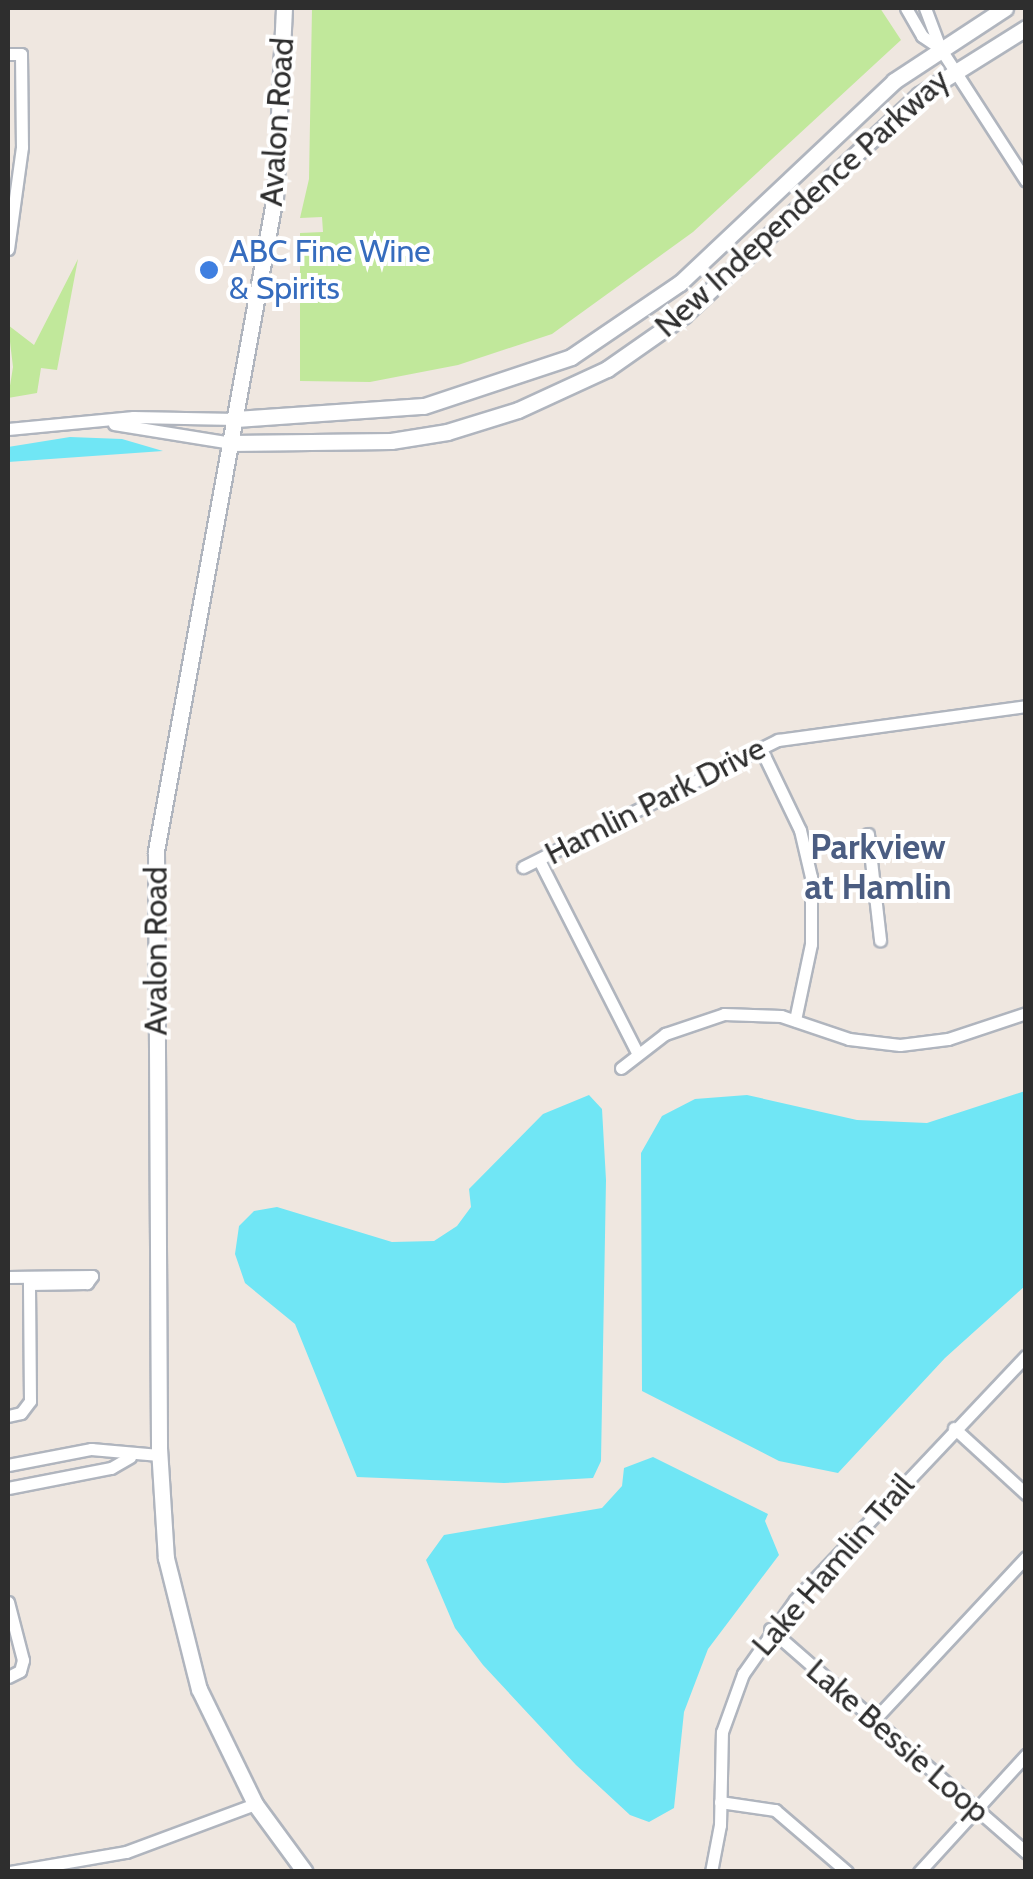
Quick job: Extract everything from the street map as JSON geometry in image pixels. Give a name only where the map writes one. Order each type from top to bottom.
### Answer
[{"type":"main road","name":"Avalon Road","points":[[284,8],[275,196],[156,851],[159,1455],[166,1558],[182,1633],[207,1706],[256,1804],[305,1872]]},
{"type":"main road","name":"New Independence Parkway","points":[[236,419],[424,406],[571,357],[680,283],[843,125],[940,48],[1005,8]]},
{"type":"main road","name":"New Independence Parkway","points":[[231,443],[391,441],[448,432],[518,410],[607,370],[684,315],[954,68],[1026,28]]},
{"type":"street","points":[[906,8],[922,36],[940,48]]},
{"type":"street","points":[[926,8],[940,48],[1026,181]]},
{"type":"street","points":[[8,249],[22,166],[14,54]]},
{"type":"street","points":[[8,429],[70,422],[236,419]]},
{"type":"street","points":[[70,422],[231,443]]},
{"type":"street","name":"Hamlin Park Drive","points":[[523,867],[760,747],[799,736],[1026,706]]},
{"type":"street","points":[[760,747],[801,834],[811,877],[812,944],[795,1020]]},
{"type":"street","points":[[868,834],[880,940]]},
{"type":"street","points":[[539,860],[637,1052]]},
{"type":"street","points":[[621,1068],[637,1052],[671,1031],[717,1016],[795,1020],[850,1039],[900,1045],[948,1039],[1026,1013]]},
{"type":"street","points":[[8,1276],[29,1280],[30,1401],[21,1413],[8,1416]]},
{"type":"street","name":"Lake Hamlin Trail","points":[[711,1872],[720,1802],[722,1732],[742,1674],[770,1629],[954,1428],[1026,1356]]},
{"type":"street","points":[[954,1428],[1026,1494]]},
{"type":"street","points":[[8,1466],[91,1449],[113,1448],[130,1456],[159,1455]]},
{"type":"street","points":[[8,1488],[111,1468],[130,1456]]},
{"type":"street","points":[[874,1720],[1026,1557]]},
{"type":"street","points":[[8,1602],[23,1660],[20,1672],[8,1676]]},
{"type":"street","name":"Lake Bessie Loop","points":[[770,1629],[1026,1852]]},
{"type":"street","points":[[919,1872],[1026,1755]]},
{"type":"street","points":[[720,1802],[775,1810],[847,1872]]},
{"type":"street","points":[[10,1872],[126,1852],[256,1804]]},
{"type":"green space","points":[[312,8],[880,8],[901,40],[693,232],[552,334],[458,365],[370,382],[300,381],[300,233],[323,232],[322,217],[300,218],[309,179]]},
{"type":"green space","points":[[78,259],[57,370],[41,368],[37,393],[8,398],[13,367],[8,325],[34,345]]},
{"type":"water","points":[[70,437],[122,439],[163,451],[8,462],[8,447]]},
{"type":"water","points":[[1025,1091],[1025,1286],[945,1358],[838,1473],[779,1461],[642,1391],[641,1153],[662,1116],[695,1099],[747,1095],[857,1120],[927,1123]]},
{"type":"water","points":[[589,1095],[602,1109],[606,1180],[601,1461],[593,1478],[504,1483],[357,1477],[295,1324],[245,1283],[235,1254],[239,1226],[254,1211],[277,1207],[392,1242],[434,1241],[457,1226],[471,1207],[469,1189],[543,1114]]},
{"type":"water","points":[[653,1457],[768,1514],[765,1521],[779,1555],[708,1649],[684,1712],[674,1808],[649,1822],[630,1815],[576,1765],[483,1665],[455,1628],[426,1560],[444,1535],[602,1508],[622,1486],[624,1468]]},
{"type":"place","name":"ABC Fine Wine & Spirits","points":[[209,270]]},
{"type":"district","name":"Parkview at Hamlin","points":[[878,867]]}]
